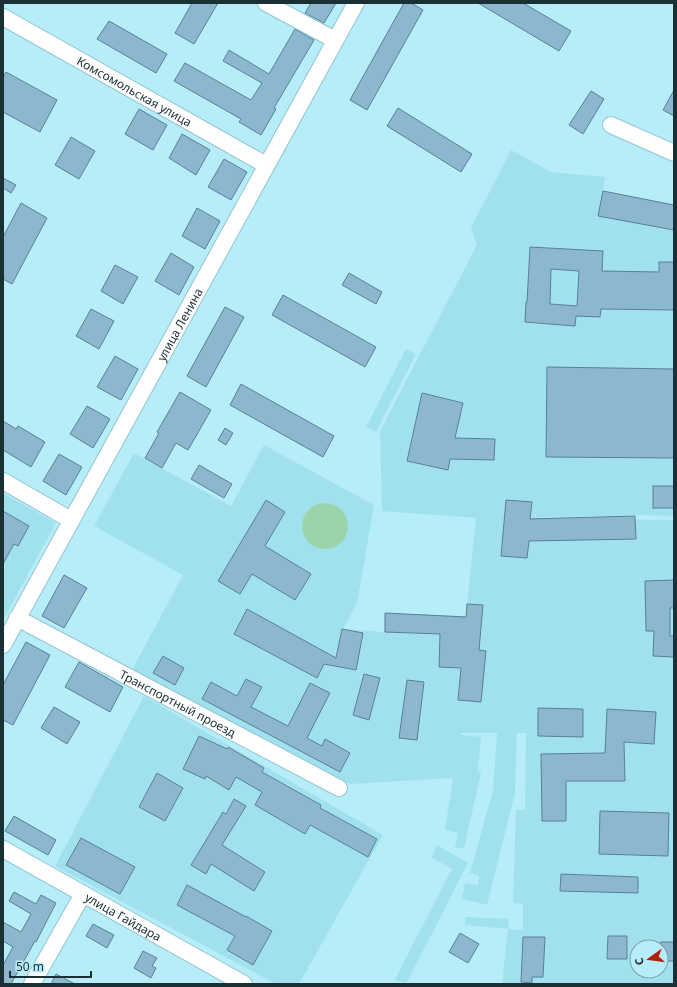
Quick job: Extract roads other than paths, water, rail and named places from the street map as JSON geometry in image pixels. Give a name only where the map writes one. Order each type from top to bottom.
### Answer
[{"type":"street","points":[[266,3],[336,40]]},
{"type":"street","name":"улица Ленина","points":[[3,645],[356,3]]},
{"type":"street","name":"Комсомольская улица","points":[[3,17],[266,165]]},
{"type":"street","points":[[611,126],[674,153]]},
{"type":"street","points":[[3,481],[72,520]]},
{"type":"street","name":"Транспортный проезд","points":[[18,618],[338,788]]},
{"type":"street","name":"улица Гайдара","points":[[3,849],[244,984]]},
{"type":"street","points":[[32,984],[83,894]]}]
